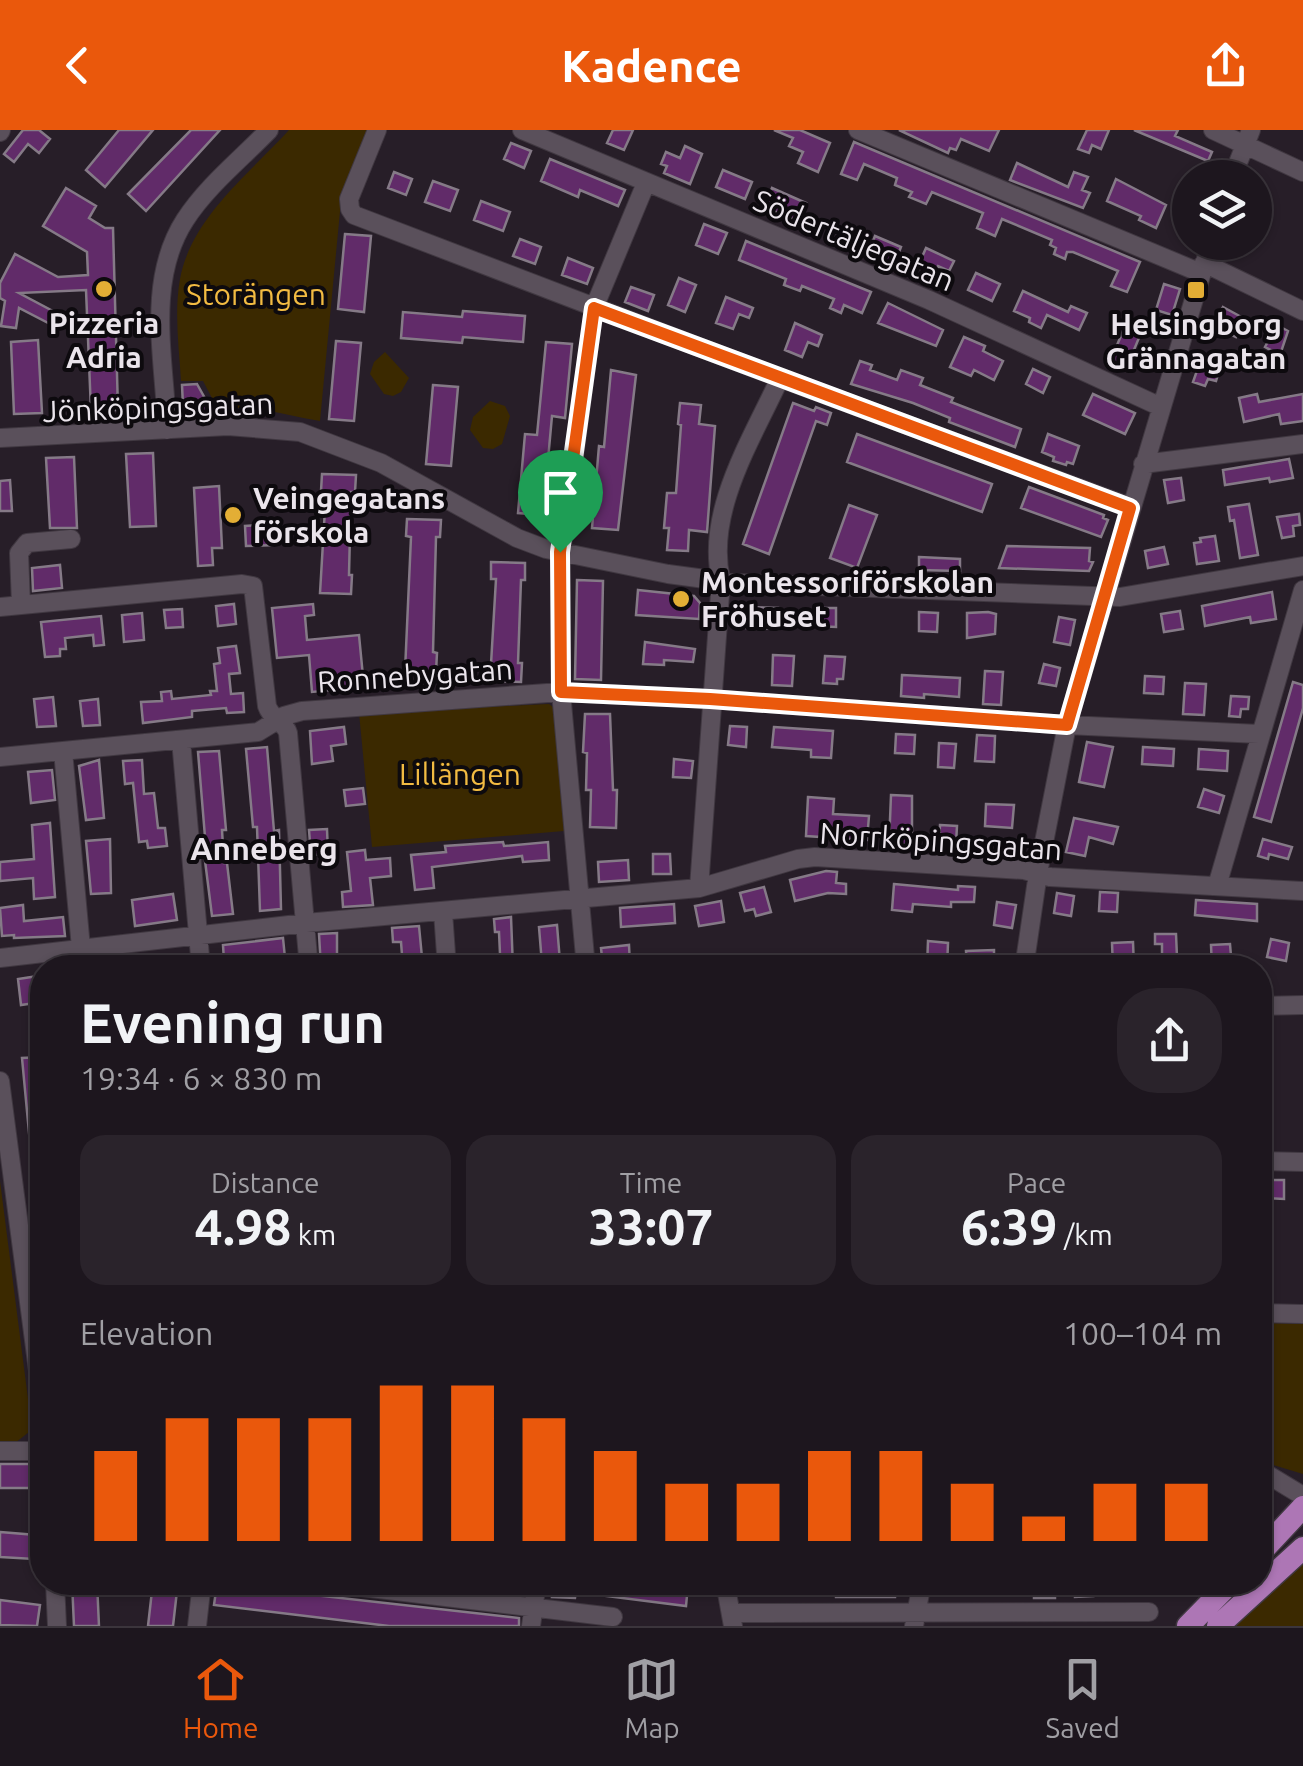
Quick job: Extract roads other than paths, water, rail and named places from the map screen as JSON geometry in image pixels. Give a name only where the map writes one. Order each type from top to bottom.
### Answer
[{"type":"main road","points":[[1272,1540],[1303,1507]]},
{"type":"main road","points":[[1272,1576],[1303,1548]]},
{"type":"main road","points":[[1188,1626],[1219,1595]]},
{"type":"main road","points":[[1218,1626],[1252,1595]]},
{"type":"street","points":[[167,430],[160,295],[164,263],[173,240],[196,206],[269,130]]},
{"type":"street","points":[[377,130],[349,199],[354,214],[1130,508]]},
{"type":"street","name":"Södertäljegatan","points":[[522,130],[928,300],[1161,408]]},
{"type":"street","points":[[858,130],[1303,312]]},
{"type":"street","points":[[1214,130],[1247,136],[1303,172]]},
{"type":"street","points":[[1238,160],[1247,136]]},
{"type":"street","points":[[585,955],[561,692],[560,552],[594,308],[646,183]]},
{"type":"street","points":[[1026,955],[1067,725],[1204,260]]},
{"type":"street","points":[[699,888],[721,580],[716,556],[728,494],[780,378]]},
{"type":"street","name":"Jönköpingsgatan","points":[[0,438],[228,426],[310,435],[381,462],[517,538],[560,552],[668,574],[756,584],[1120,598],[1303,566]]},
{"type":"street","points":[[1144,464],[1303,444]]},
{"type":"street","points":[[22,604],[22,548],[27,544],[72,539]]},
{"type":"street","points":[[0,606],[178,588],[246,584],[254,589],[267,706],[288,733],[308,955]]},
{"type":"street","points":[[1217,886],[1303,590]]},
{"type":"street","name":"Ronnebygatan","points":[[0,757],[258,732],[302,711],[561,692],[1259,734]]},
{"type":"street","points":[[181,740],[199,955]]},
{"type":"street","points":[[64,750],[81,948]]},
{"type":"street","name":"Norrköpingsgatan","points":[[0,958],[306,923],[699,888],[798,858],[815,857],[1024,870],[1050,877],[1303,891]]},
{"type":"street","points":[[443,912],[446,955]]},
{"type":"street","points":[[1272,1006],[1303,1006]]},
{"type":"street","points":[[0,1081],[30,1310]]},
{"type":"street","points":[[1272,1161],[1303,1162]]},
{"type":"street","points":[[1272,1313],[1303,1314]]},
{"type":"street","points":[[0,1451],[30,1451]]},
{"type":"street","points":[[1272,1477],[1303,1496]]},
{"type":"street","points":[[56,1595],[58,1626]]},
{"type":"street","points":[[197,1626],[201,1595]]},
{"type":"street","points":[[436,1595],[612,1617]]},
{"type":"street","points":[[531,1626],[535,1595]]},
{"type":"street","points":[[727,1595],[732,1620],[915,1620],[1149,1612]]},
{"type":"street","points":[[915,1620],[920,1595]]},
{"type":"place","name":"Pizzeria Adria","points":[[104,289]]},
{"type":"place","name":"Helsingborg Grännagatan","points":[[1196,290]]},
{"type":"place","name":"Veingegatans förskola","points":[[233,515]]},
{"type":"place","name":"Montessoriförskolan Fröhuset","points":[[681,599]]},
{"type":"district","name":"Anneberg","points":[[264,848]]},
{"type":"park label","name":"Storängen","points":[[256,294]]},
{"type":"park label","name":"Lillängen","points":[[460,774]]}]
